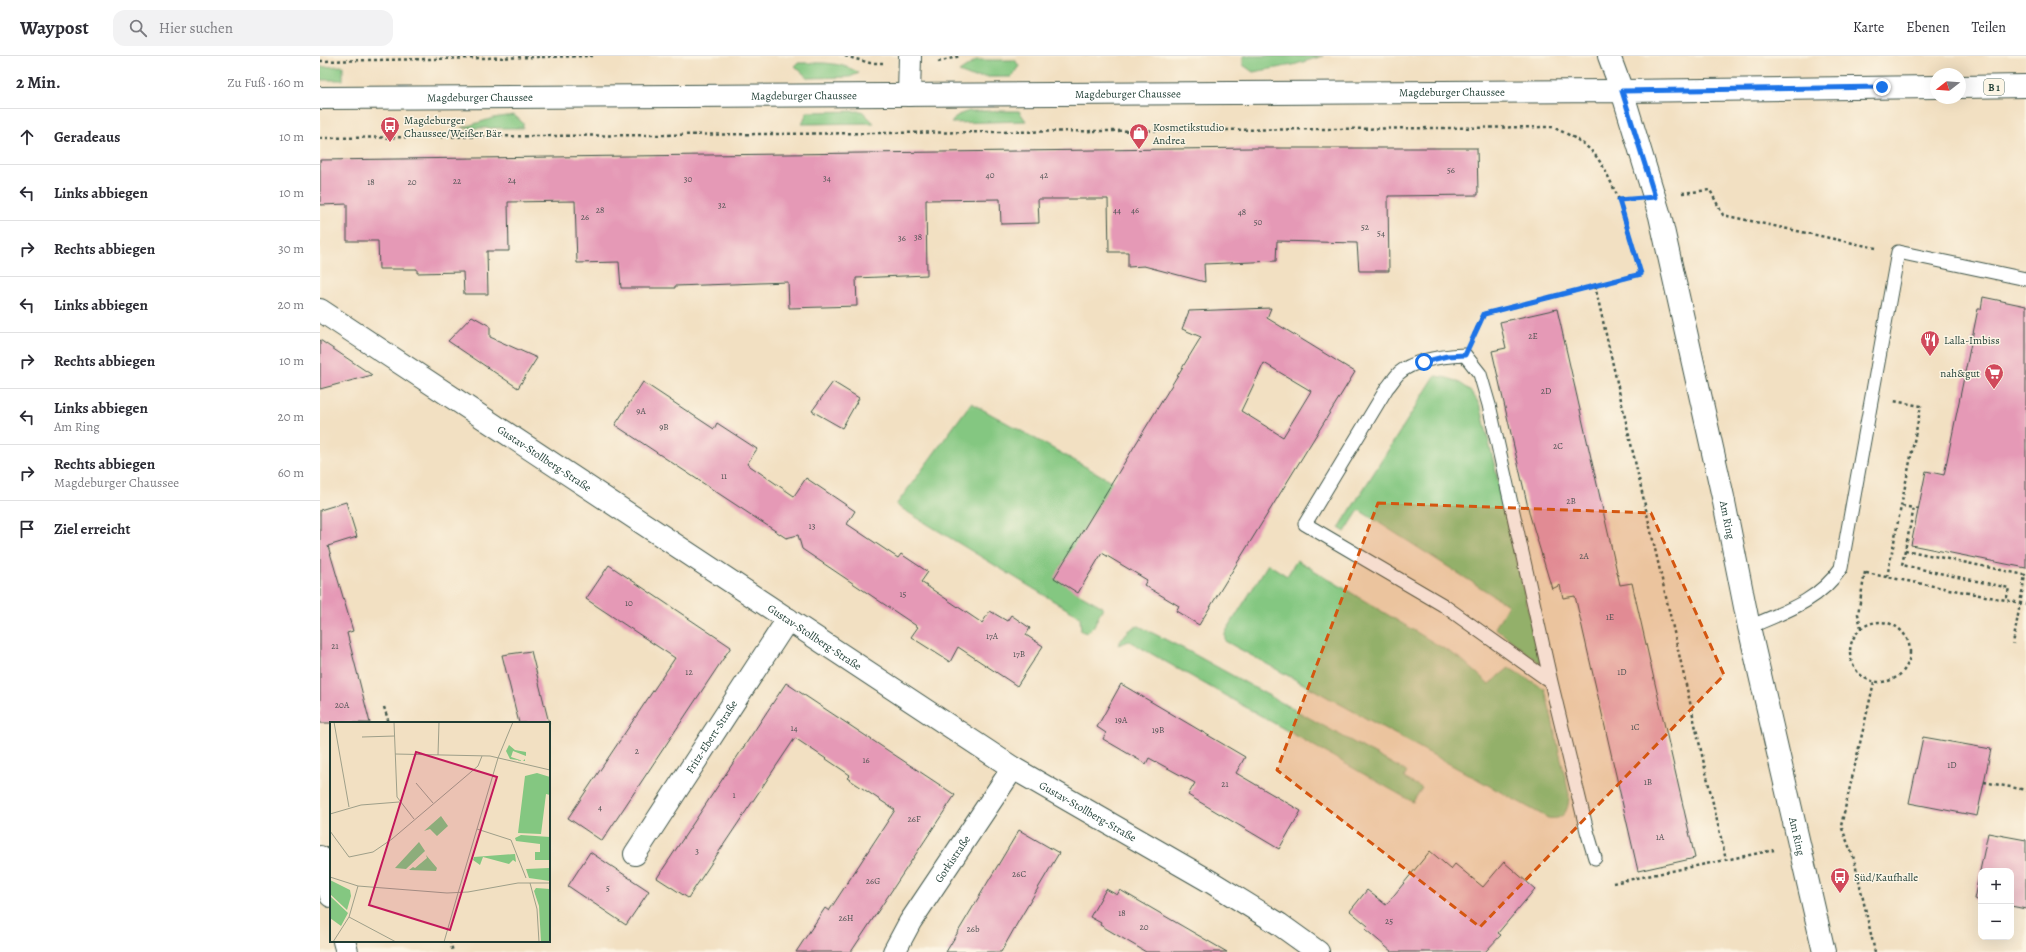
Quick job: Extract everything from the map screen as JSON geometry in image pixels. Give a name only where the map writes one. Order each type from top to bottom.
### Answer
[{"type":"street","points":[[910,56],[910,95]]},
{"type":"street","name":"Am Ring","points":[[1608,56],[1622,91],[1655,197],[1723,497],[1749,627],[1824,952]]},
{"type":"street","name":"B 1","points":[[1966,87],[2026,86]]},
{"type":"street","name":"Magdeburger Chaussee","points":[[320,98],[1622,91],[1930,87]]},
{"type":"street","name":"Gustav-Stollberg-Straße","points":[[320,310],[1013,768],[1211,882],[1279,924],[1318,952]]},
{"type":"street","name":"Fritz-Ebert-Straße","points":[[635,854],[788,619]]},
{"type":"street","name":"Gorkistraße","points":[[894,952],[910,922],[1013,768]]},
{"type":"street","points":[[320,858],[330,893]]},
{"type":"street","points":[[344,942],[347,952]]},
{"type":"lane","points":[[1749,627],[1802,604],[1832,582],[1841,568],[1898,252],[2026,279]]},
{"type":"lane","points":[[1551,682],[1443,605],[1305,524],[1387,388],[1398,374],[1408,367],[1447,356],[1465,355],[1480,374],[1489,406],[1551,682],[1587,832],[1595,858]]},
{"type":"path","points":[[320,61],[592,56]]},
{"type":"path","points":[[320,138],[1552,127],[1586,144],[1598,157],[1619,200],[1641,274],[1484,314],[1465,355]]},
{"type":"path","points":[[1619,200],[1710,190],[1723,215],[1898,252]]},
{"type":"path","points":[[1594,286],[1726,860]]},
{"type":"path","points":[[1871,396],[1921,406],[1888,577]]},
{"type":"path","points":[[1902,506],[1919,509]]},
{"type":"path","points":[[1914,508],[1902,565],[2009,588],[2006,601]]},
{"type":"path","points":[[1905,550],[2025,575],[2013,644]]},
{"type":"path","points":[[1841,568],[2026,604]]},
{"type":"path","points":[[1861,628],[1858,614],[1866,573]]},
{"type":"path","points":[[1880,621],[1890,623],[1899,628],[1906,636],[1910,645],[1908,665],[1902,673],[1894,679],[1885,682],[1874,682],[1857,672],[1852,664],[1849,654],[1854,635],[1861,628],[1870,623],[1880,621]]},
{"type":"path","points":[[1874,682],[1841,826],[1854,859],[1875,952]]},
{"type":"path","points":[[384,707],[389,722]]},
{"type":"path","points":[[1984,782],[2026,790]]},
{"type":"path","points":[[1613,883],[1800,845]]},
{"type":"path","points":[[450,942],[454,952]]},
{"type":"highlighted area","points":[[1378,503],[1651,513],[1724,675],[1480,927],[1277,770]]},
{"type":"green space","points":[[1243,56],[1323,56],[1293,65],[1253,72],[1243,65]]},
{"type":"green space","points":[[977,60],[1015,60],[1019,66],[1011,77],[972,77],[959,72]]},
{"type":"green space","points":[[798,63],[822,63],[845,66],[859,73],[850,77],[808,78],[795,66]]},
{"type":"green space","points":[[343,66],[343,80],[320,80],[320,67]]},
{"type":"green space","points":[[862,111],[874,123],[802,124],[807,112]]},
{"type":"green space","points":[[969,111],[1019,111],[1026,121],[951,123],[958,115]]},
{"type":"green space","points":[[514,115],[523,123],[523,128],[462,128],[493,118]]},
{"type":"green space","points":[[1435,376],[1451,379],[1463,385],[1473,395],[1481,408],[1541,664],[1495,628],[1508,605],[1359,510],[1345,532],[1339,528]]},
{"type":"green space","points":[[971,403],[1113,482],[1078,593],[1103,607],[1094,626],[1087,633],[1081,631],[1080,617],[896,505]]},
{"type":"green space","points":[[1297,560],[1461,659],[1489,684],[1509,668],[1545,689],[1569,794],[1565,813],[1558,818],[1548,818],[1225,641],[1225,633],[1268,564],[1287,576]]},
{"type":"green space","points":[[1139,626],[1190,652],[1407,772],[1404,778],[1422,788],[1413,802],[1129,641],[1118,645],[1129,631]]},
{"type":"building","points":[[1251,148],[1477,148],[1478,195],[1388,196],[1389,271],[1359,271],[1357,243],[1277,241],[1276,261],[1204,264],[1205,282],[1144,266],[1128,267],[1128,252],[1109,252],[1108,199],[1038,199],[1039,223],[1001,224],[1000,199],[926,200],[927,275],[856,278],[857,306],[789,308],[788,282],[675,286],[675,288],[621,288],[619,262],[577,263],[575,201],[508,202],[509,251],[487,251],[488,294],[464,294],[463,272],[417,273],[417,269],[379,269],[378,241],[347,241],[347,204],[320,205],[320,160]]},
{"type":"building","name":"nah&gut","points":[[1983,297],[2026,306],[2026,568],[1911,545],[1926,471],[1944,475],[1978,309],[1981,309]]},
{"type":"building","points":[[1271,308],[1267,318],[1355,372],[1199,625],[1176,611],[1179,606],[1144,585],[1147,580],[1102,553],[1078,593],[1054,578],[1201,337],[1182,329],[1189,311]],"holes":[[[1264,363],[1311,391],[1283,437],[1241,411]]]},
{"type":"building","points":[[1557,309],[1620,585],[1632,583],[1695,858],[1638,871],[1575,596],[1563,598],[1560,585],[1552,589],[1530,516],[1492,351],[1506,348],[1500,322]]},
{"type":"building","points":[[472,316],[490,326],[490,337],[537,358],[518,388],[448,341]]},
{"type":"building","points":[[320,340],[372,375],[320,389]]},
{"type":"building","points":[[643,382],[714,429],[717,423],[757,449],[747,464],[794,496],[806,478],[855,511],[847,524],[898,558],[901,554],[928,572],[921,582],[982,623],[990,611],[1007,621],[1011,615],[1030,628],[1026,635],[1043,646],[1017,686],[958,647],[950,662],[911,637],[918,627],[802,549],[798,535],[786,538],[615,425]]},
{"type":"building","points":[[833,382],[859,398],[842,428],[812,411]]},
{"type":"building","points":[[346,502],[357,537],[328,546],[353,631],[347,633],[370,722],[320,723],[320,510]]},
{"type":"building","points":[[609,565],[731,647],[602,841],[568,818],[675,658],[586,599]]},
{"type":"building","points":[[531,651],[549,722],[519,722],[502,655]]},
{"type":"building","points":[[786,683],[955,795],[851,952],[796,952],[825,908],[829,911],[895,810],[847,778],[850,775],[795,738],[688,898],[657,878]]},
{"type":"building","points":[[1121,684],[1245,757],[1236,773],[1301,811],[1279,849],[1188,795],[1195,783],[1149,758],[1146,764],[1103,739],[1106,733],[1097,727]]},
{"type":"building","points":[[1923,737],[1991,749],[1977,816],[1909,803]]},
{"type":"building","points":[[1019,830],[1059,853],[1001,952],[946,952]]},
{"type":"building","points":[[1988,833],[2026,840],[2026,909],[2014,907],[2014,868],[1981,868]]},
{"type":"building","points":[[1430,851],[1451,869],[1455,864],[1483,887],[1504,862],[1535,889],[1498,933],[1501,935],[1485,952],[1392,952],[1365,929],[1368,926],[1350,911],[1367,890],[1386,905]]},
{"type":"building","points":[[590,852],[649,891],[626,925],[568,886]]},
{"type":"building","points":[[1978,880],[1978,900],[1974,899]]},
{"type":"building","points":[[1106,889],[1117,895],[1120,890],[1227,952],[1146,952],[1100,925],[1101,923],[1090,917]]},
{"type":"place","name":"Magdeburger Chaussee/Weißer Bär","points":[[390,143]]},
{"type":"place","name":"Kosmetikstudio Andrea","points":[[1139,150]]},
{"type":"place","name":"Lalla-Imbiss","points":[[1930,357]]},
{"type":"place","name":"nah&gut","points":[[1994,390]]},
{"type":"place","name":"Süd/Kaufhalle","points":[[1840,894]]},
{"type":"route","points":[[1424,362],[1447,356],[1465,355],[1484,314],[1641,274],[1631,233],[1619,200],[1655,197],[1622,91],[1882,87]]}]
